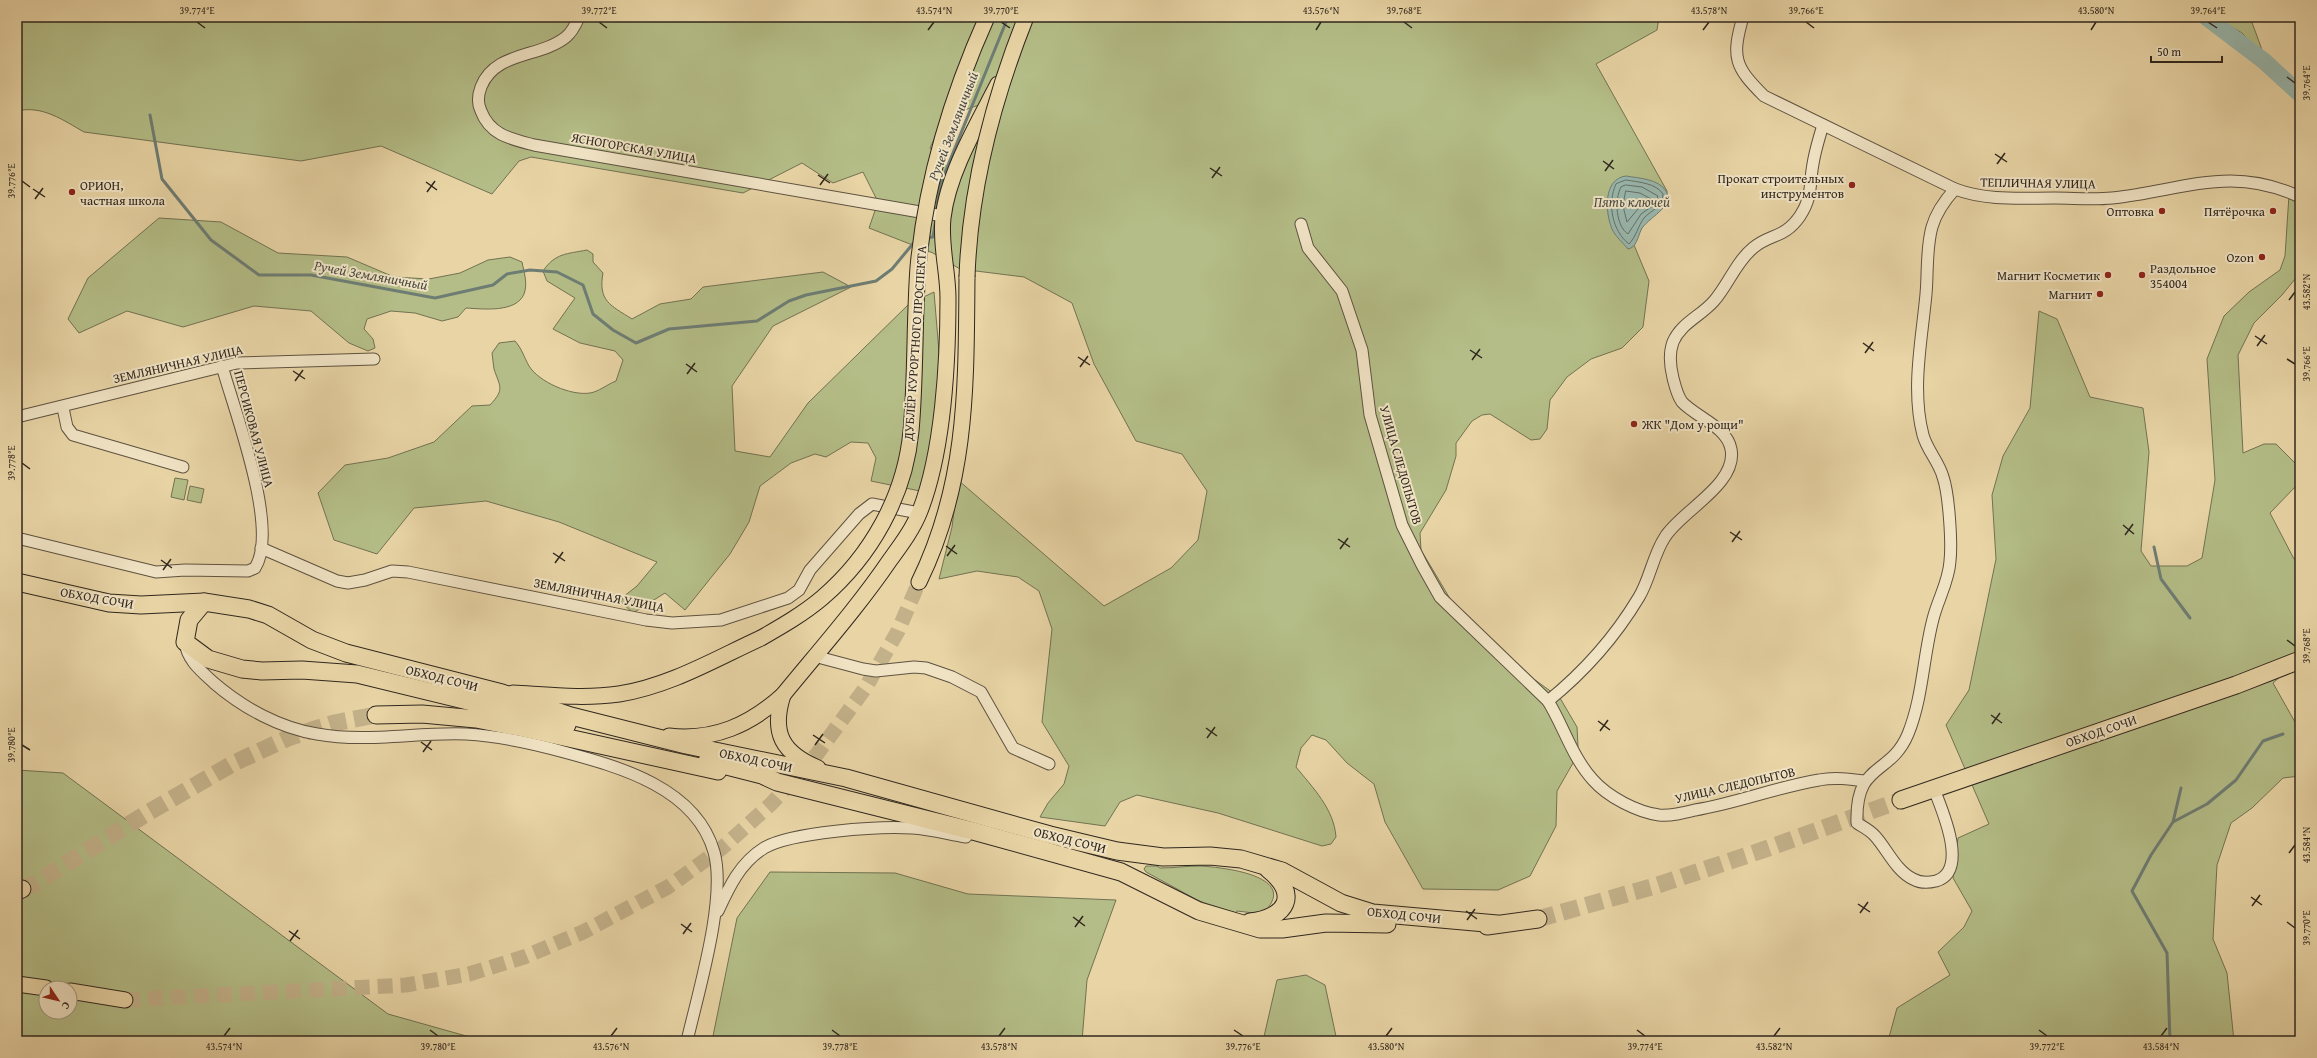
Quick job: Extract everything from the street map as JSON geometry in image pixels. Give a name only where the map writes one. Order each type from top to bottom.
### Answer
[{"type":"highway","name":"ОБХОД СОЧИ","points":[[17,582],[109,603],[140,605],[204,602],[242,607],[268,616],[312,640],[346,654],[502,693],[571,716],[650,734],[686,745],[846,778],[1050,836],[1117,851],[1163,857],[1223,857],[1241,859],[1282,871],[1325,896],[1356,909],[1391,916],[1497,924]]},
{"type":"highway","points":[[204,602],[189,620],[185,642],[208,659],[223,665],[262,671],[334,671],[381,679],[715,763],[762,776],[777,782]]},
{"type":"highway","name":"ОБХОД СОЧИ","points":[[1901,800],[1967,776],[2236,685],[2300,660]]},
{"type":"highway","points":[[376,715],[422,714],[476,719],[524,728],[743,777],[777,782]]},
{"type":"highway","name":"ОБХОД СОЧИ","points":[[777,782],[1121,872],[1186,905],[1240,924],[1272,930],[1326,923],[1451,928],[1538,919]]},
{"type":"highway","points":[[1240,924],[1270,919],[1282,910],[1286,893],[1284,887],[1276,876],[1262,866]]},
{"type":"main road","name":"ДУБЛЁР КУРОРТНОГО ПРОСПЕКТА","points":[[502,693],[579,697],[631,691],[663,683],[761,638],[798,616],[842,580],[875,537],[887,515],[897,489],[906,460],[911,432],[918,268],[926,206],[942,144],[966,71],[987,17]]},
{"type":"main road","points":[[919,582],[941,532],[959,455],[965,395],[967,277],[976,180],[993,116],[1012,54],[1026,17]]},
{"type":"main road","points":[[650,734],[682,738],[733,730],[753,719],[783,695],[874,584],[910,531],[919,513],[935,457],[945,369],[948,297],[942,236],[943,216],[948,193],[981,118],[1034,17]]},
{"type":"main road","points":[[783,695],[777,721],[779,732],[784,744],[803,762],[846,778]]},
{"type":"main road","points":[[17,984],[38,987]]},
{"type":"main road","points":[[78,992],[124,1000]]},
{"type":"street","name":"ЯСНОГОРСКАЯ УЛИЦА","points":[[579,17],[567,37],[558,42],[508,60],[494,69],[483,82],[478,96],[480,109],[485,121],[496,133],[508,139],[534,145],[943,216]]},
{"type":"street","name":"ТЕПЛИЧНАЯ УЛИЦА","points":[[1743,17],[1736,52],[1737,62],[1745,78],[1764,96],[1955,189],[1969,194],[1996,198],[2112,198],[2212,180],[2244,180],[2285,191],[2300,197]]},
{"type":"street","points":[[1548,701],[1591,661],[1610,639],[1639,596],[1664,538],[1716,487],[1728,468],[1732,458],[1731,448],[1724,436],[1687,406],[1678,393],[1671,371],[1670,352],[1681,329],[1712,303],[1746,255],[1765,240],[1786,233],[1799,218],[1807,205],[1812,191],[1813,164],[1823,125]]},
{"type":"street","points":[[1934,789],[1950,833],[1952,857],[1946,875],[1939,880],[1922,883],[1912,879],[1903,872],[1875,836],[1857,823],[1858,799],[1864,781],[1893,756],[1907,735],[1922,683],[1932,620],[1948,577],[1950,561],[1944,477],[1928,449],[1923,434],[1919,383],[1920,339],[1930,238],[1936,218],[1955,189]]},
{"type":"street","name":"УЛИЦА СЛЕДОПЫТОВ","points":[[1301,224],[1308,248],[1342,290],[1362,350],[1370,415],[1400,518],[1422,565],[1440,597],[1548,701],[1577,758],[1592,780],[1617,798],[1636,809],[1659,815],[1714,807],[1820,780],[1848,779],[1864,781]]},
{"type":"street","name":"ЗЕМЛЯНИЧНАЯ УЛИЦА","points":[[17,417],[63,408],[153,382],[248,361],[374,359]]},
{"type":"street","name":"ПЕРСИКОВАЯ УЛИЦА","points":[[17,538],[156,572],[193,570],[248,571],[255,568],[261,548],[259,499],[241,427],[222,366]]},
{"type":"street","points":[[63,408],[67,427],[72,435],[183,467]]},
{"type":"street","name":"ЗЕМЛЯНИЧНАЯ УЛИЦА","points":[[261,548],[337,581],[357,582],[382,573],[408,572],[606,612],[672,623],[721,620],[788,598],[799,590],[810,570],[859,514],[872,504],[919,513]]},
{"type":"street","points":[[185,642],[189,658],[224,692],[264,716],[293,728],[317,734],[348,737],[465,734],[508,739],[608,764],[651,782],[688,809],[698,821],[711,842],[714,852],[717,876],[714,919],[687,1041]]},
{"type":"street","points":[[814,656],[843,665],[876,671],[914,667],[926,668],[952,677],[981,692],[1013,748],[1049,764]]},
{"type":"street","points":[[714,919],[732,882],[742,867],[763,849],[784,840],[826,833],[900,828],[923,829],[981,840],[1003,840]]},
{"type":"green space","points":[[17,17],[1659,17],[1657,30],[1596,64],[1667,191],[1667,197],[1664,205],[1659,211],[1648,219],[1634,245],[1649,281],[1643,327],[1622,348],[1591,359],[1567,377],[1550,400],[1547,429],[1540,439],[1531,440],[1490,414],[1482,415],[1472,421],[1456,443],[1456,456],[1446,490],[1420,533],[1421,550],[1452,602],[1513,664],[1560,698],[1577,727],[1578,746],[1573,763],[1557,791],[1556,826],[1530,876],[1498,890],[1423,889],[1385,822],[1374,784],[1347,763],[1326,740],[1312,735],[1301,748],[1296,767],[1316,791],[1327,808],[1336,837],[1331,844],[1322,846],[1218,813],[1137,795],[1120,802],[1105,826],[1040,817],[1048,803],[1064,784],[1069,766],[1042,722],[1052,629],[1039,591],[1018,577],[977,571],[939,579],[952,527],[958,480],[1104,606],[1171,568],[1198,540],[1207,491],[1182,454],[1136,441],[1094,364],[1072,303],[1024,277],[960,269],[933,253],[869,228],[878,202],[863,172],[833,183],[802,163],[743,193],[531,157],[519,161],[492,194],[381,146],[301,161],[84,132],[60,118],[44,112],[35,110],[17,111]],"holes":[[[979,105],[986,109],[949,169],[930,148],[944,117]]]},
{"type":"green space","points":[[2215,17],[2250,17],[2265,58],[2242,33]]},
{"type":"green space","points":[[2289,195],[2300,200],[2300,273],[2282,295],[2254,323],[2238,355],[2243,453],[2264,444],[2276,444],[2296,464],[2296,486],[2270,513],[2294,559],[2300,560],[2300,659],[2273,683],[2300,731],[2300,776],[2283,778],[2252,808],[2231,823],[2217,865],[2213,939],[2227,973],[2234,1041],[1888,1041],[1897,1008],[1950,975],[1938,952],[1964,927],[1972,911],[1953,878],[1958,838],[1989,824],[1946,725],[1969,690],[1996,559],[1992,495],[2003,456],[2030,408],[2039,311],[2057,319],[2090,397],[2143,408],[2149,452],[2141,551],[2151,566],[2187,566],[2202,558],[2215,480],[2207,359],[2224,316],[2249,292],[2280,270],[2285,256]]},
{"type":"green space","points":[[159,218],[221,222],[278,253],[347,257],[394,277],[429,279],[460,273],[488,260],[510,257],[522,262],[526,286],[524,294],[520,300],[507,307],[490,309],[466,308],[458,317],[442,321],[415,313],[391,311],[367,319],[364,329],[373,339],[375,348],[368,351],[349,343],[311,311],[254,306],[183,327],[127,311],[79,333],[68,319],[88,278]]},
{"type":"green space","points":[[587,250],[593,254],[593,262],[603,273],[602,290],[607,301],[617,310],[632,319],[660,304],[691,299],[703,287],[823,272],[851,287],[773,326],[732,386],[735,451],[770,457],[808,403],[909,304],[934,292],[943,400],[920,491],[871,481],[876,458],[868,443],[851,442],[826,457],[815,454],[791,463],[760,486],[749,522],[730,554],[685,610],[665,593],[633,613],[621,602],[623,597],[637,586],[657,562],[559,522],[486,501],[414,508],[377,554],[334,540],[318,493],[345,465],[388,458],[434,442],[472,406],[490,405],[498,395],[500,388],[494,369],[492,353],[499,343],[515,341],[534,372],[556,387],[565,390],[590,393],[616,381],[623,360],[615,351],[580,343],[553,329],[575,298],[547,281],[543,271],[552,261],[562,255]]},
{"type":"green space","points":[[175,478],[188,480],[184,500],[171,497]]},
{"type":"green space","points":[[190,486],[204,489],[201,503],[187,500]]},
{"type":"green space","points":[[17,770],[63,773],[388,1014],[484,1041],[17,1041]]},
{"type":"green space","points":[[1146,866],[1157,866],[1160,868],[1200,866],[1238,871],[1252,875],[1264,881],[1272,888],[1273,898],[1266,910],[1254,913],[1237,911],[1236,913],[1199,901],[1146,872],[1144,869]]},
{"type":"green space","points":[[770,872],[895,873],[968,894],[1116,900],[1087,980],[1082,1041],[712,1041],[737,918]]},
{"type":"green space","points":[[1306,975],[1325,985],[1337,1041],[1263,1041],[1277,980]]},
{"type":"water","name":"Пять ключей","points":[[1626,176],[1648,180],[1658,184],[1663,187],[1668,197],[1664,207],[1644,226],[1633,247],[1628,249],[1612,229],[1607,206],[1608,197],[1613,183],[1619,178]]},
{"type":"waterway","name":"Ручей Земляничный","points":[[936,212],[940,185],[1008,17]]},
{"type":"waterway","points":[[2206,17],[2264,61],[2300,94]]},
{"type":"waterway","name":"Ручей Земляничный","points":[[150,115],[162,179],[211,240],[259,275],[311,275],[435,298],[493,285],[507,274],[530,270],[557,272],[583,285],[593,314],[613,330],[636,343],[669,329],[757,321],[789,301],[806,295],[876,281],[892,269],[916,240]]},
{"type":"waterway","name":"Ручей Земляничный","points":[[926,238],[933,237],[936,218]]},
{"type":"waterway","points":[[2154,547],[2161,579],[2190,618]]},
{"type":"waterway","points":[[2173,822],[2207,804],[2236,780],[2263,741],[2283,734]]},
{"type":"waterway","points":[[2170,1041],[2167,953],[2132,891],[2151,855],[2173,822],[2181,788]]},
{"type":"tunnel","points":[[125,1000],[406,985],[469,974],[524,957],[583,932],[668,887],[722,848],[771,804],[817,754],[866,687],[898,631],[919,582]]},
{"type":"tunnel","points":[[22,889],[32,885],[149,812],[234,763],[288,738],[334,723],[376,715]]},
{"type":"tunnel","points":[[1538,919],[1655,886],[1760,851],[1901,800]]},
{"type":"place","name":"Прокат строительных инструментов","points":[[1852,185]]},
{"type":"place","name":"ОРИОН, частная школа","points":[[72,192]]},
{"type":"place","name":"Оптовка","points":[[2162,211]]},
{"type":"place","name":"Пятёрочка","points":[[2273,211]]},
{"type":"place","name":"Ozon","points":[[2262,257]]},
{"type":"place","name":"Магнит Косметик","points":[[2108,275]]},
{"type":"place","name":"Раздольное 354004","points":[[2142,275]]},
{"type":"place","name":"Магнит","points":[[2100,294]]},
{"type":"place","name":"ЖК \"Дом у рощи\"","points":[[1634,424]]}]
